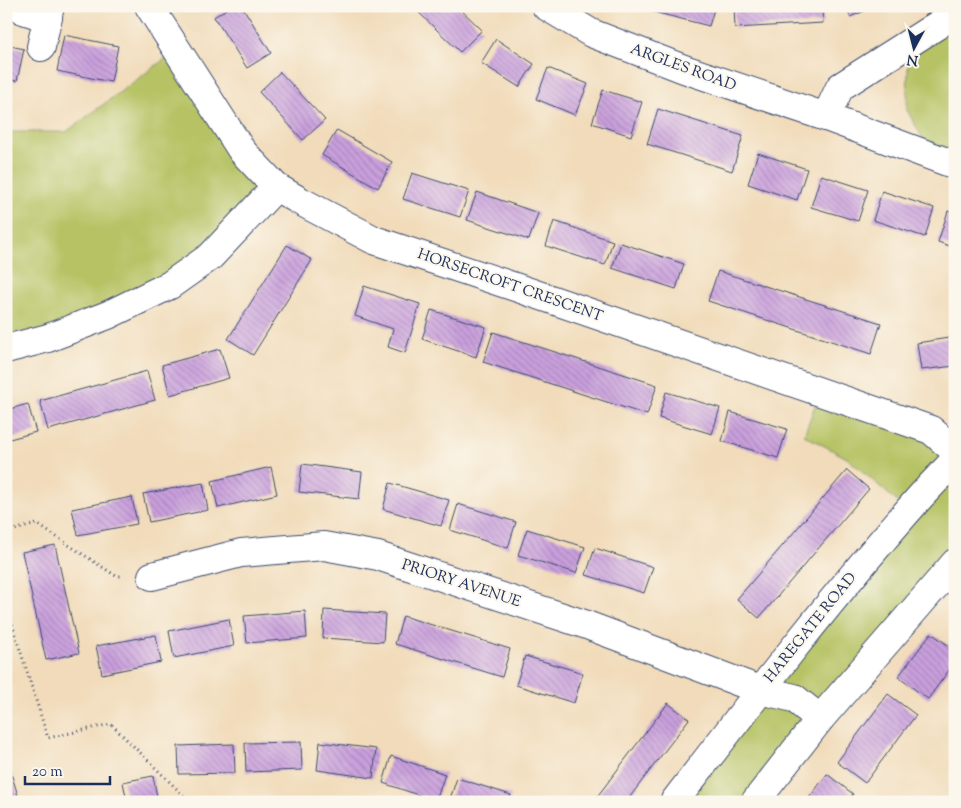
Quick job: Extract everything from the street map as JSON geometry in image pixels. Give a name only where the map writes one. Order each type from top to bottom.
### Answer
[{"type":"street","name":"HORSECROFT CRESCENT","points":[[149,6],[242,151],[276,187],[374,240],[932,430],[955,451]]},
{"type":"street","name":"ARGLES ROAD","points":[[546,6],[591,33],[684,69],[955,165]]},
{"type":"street","points":[[40,11],[41,47]]},
{"type":"street","points":[[826,118],[840,87],[955,14]]},
{"type":"street","points":[[6,349],[48,338],[108,315],[170,285],[212,256],[276,187]]},
{"type":"street","name":"HAREGATE ROAD","points":[[674,802],[760,690],[921,496],[955,460]]},
{"type":"street","name":"PRIORY AVENUE","points":[[152,576],[241,553],[324,546],[378,556],[584,624],[760,690],[794,698],[820,719]]},
{"type":"street","points":[[755,802],[820,719],[955,563]]},
{"type":"path","points":[[6,532],[37,524],[116,576],[152,576]]},
{"type":"path","points":[[6,600],[48,738],[111,724],[190,802]]},
{"type":"green space","points":[[955,14],[955,165],[933,157],[907,110],[908,65],[918,38]]},
{"type":"green space","points":[[177,50],[276,187],[211,256],[6,349],[6,132],[66,132]]},
{"type":"green space","points":[[820,392],[955,451],[955,563],[755,802],[674,802],[908,511],[847,458],[804,435]]},
{"type":"building","points":[[231,6],[242,6],[271,53],[247,68],[214,17]]},
{"type":"building","points":[[412,6],[457,6],[482,30],[460,52]]},
{"type":"building","points":[[651,6],[715,6],[709,26],[650,11]]},
{"type":"building","points":[[734,6],[822,6],[823,23],[735,28]]},
{"type":"building","points":[[846,6],[876,6],[850,17]]},
{"type":"building","points":[[64,35],[118,46],[111,82],[57,71]]},
{"type":"building","points":[[496,39],[534,64],[519,87],[481,63]]},
{"type":"building","points":[[6,45],[24,49],[17,81],[6,79]]},
{"type":"building","points":[[548,68],[588,84],[575,115],[536,99]]},
{"type":"building","points":[[280,72],[325,120],[303,140],[259,92]]},
{"type":"building","points":[[603,90],[642,102],[631,136],[592,123]]},
{"type":"building","points":[[658,109],[743,136],[732,171],[647,144]]},
{"type":"building","points":[[337,130],[392,162],[378,188],[322,155]]},
{"type":"building","points":[[758,153],[807,169],[797,200],[748,184]]},
{"type":"building","points":[[412,173],[469,191],[460,217],[403,199]]},
{"type":"building","points":[[821,175],[868,190],[858,221],[811,207]]},
{"type":"building","points":[[882,191],[934,208],[925,237],[873,220]]},
{"type":"building","points":[[477,192],[538,213],[529,240],[467,220]]},
{"type":"building","points":[[948,211],[955,213],[955,248],[938,242]]},
{"type":"building","points":[[554,221],[613,241],[605,265],[546,246]]},
{"type":"building","points":[[621,243],[684,264],[676,289],[612,268]]},
{"type":"building","points":[[287,245],[312,260],[253,355],[228,339]]},
{"type":"building","points":[[718,271],[881,323],[871,354],[708,301]]},
{"type":"building","points":[[364,286],[420,304],[405,353],[388,347],[393,329],[355,316]]},
{"type":"building","points":[[431,310],[486,327],[476,357],[422,339]]},
{"type":"building","points":[[493,332],[657,385],[647,415],[483,362]]},
{"type":"building","points":[[955,337],[955,366],[921,370],[917,343]]},
{"type":"building","points":[[220,349],[229,378],[170,395],[162,365]]},
{"type":"building","points":[[147,371],[155,400],[48,430],[40,401]]},
{"type":"building","points":[[666,392],[720,408],[712,434],[659,418]]},
{"type":"building","points":[[28,404],[36,432],[6,440],[6,410]]},
{"type":"building","points":[[730,412],[787,429],[778,458],[722,441]]},
{"type":"building","points":[[302,464],[362,472],[359,499],[299,492]]},
{"type":"building","points":[[271,467],[277,494],[218,508],[212,481]]},
{"type":"building","points":[[847,470],[869,489],[759,618],[737,599]]},
{"type":"building","points":[[203,483],[208,510],[149,522],[143,494]]},
{"type":"building","points":[[390,483],[449,500],[441,526],[383,509]]},
{"type":"building","points":[[132,497],[137,524],[78,535],[72,509]]},
{"type":"building","points":[[458,504],[516,522],[508,548],[450,530]]},
{"type":"building","points":[[527,529],[585,547],[576,573],[518,555]]},
{"type":"building","points":[[55,545],[79,653],[46,660],[22,552]]},
{"type":"building","points":[[595,548],[653,567],[644,593],[586,575]]},
{"type":"building","points":[[324,610],[385,614],[383,642],[323,638]]},
{"type":"building","points":[[305,611],[307,638],[247,643],[244,616]]},
{"type":"building","points":[[403,616],[510,649],[502,677],[395,644]]},
{"type":"building","points":[[229,619],[234,646],[174,658],[169,631]]},
{"type":"building","points":[[931,633],[955,650],[955,662],[928,699],[898,677]]},
{"type":"building","points":[[156,635],[161,662],[102,674],[96,646]]},
{"type":"building","points":[[525,656],[583,673],[574,703],[516,685]]},
{"type":"building","points":[[888,694],[916,715],[865,783],[837,762]]},
{"type":"building","points":[[668,703],[689,719],[626,802],[593,802]]},
{"type":"building","points":[[301,742],[302,770],[246,772],[245,743]]},
{"type":"building","points":[[320,742],[376,749],[373,778],[317,770]]},
{"type":"building","points":[[234,744],[235,773],[179,774],[178,746]]},
{"type":"building","points":[[391,756],[445,774],[436,801],[383,783]]},
{"type":"building","points":[[7,760],[20,802],[6,802]]},
{"type":"building","points":[[827,774],[853,794],[847,802],[806,802]]},
{"type":"building","points":[[153,776],[158,802],[127,802],[123,782]]},
{"type":"building","points":[[457,778],[511,795],[509,802],[449,802]]}]
